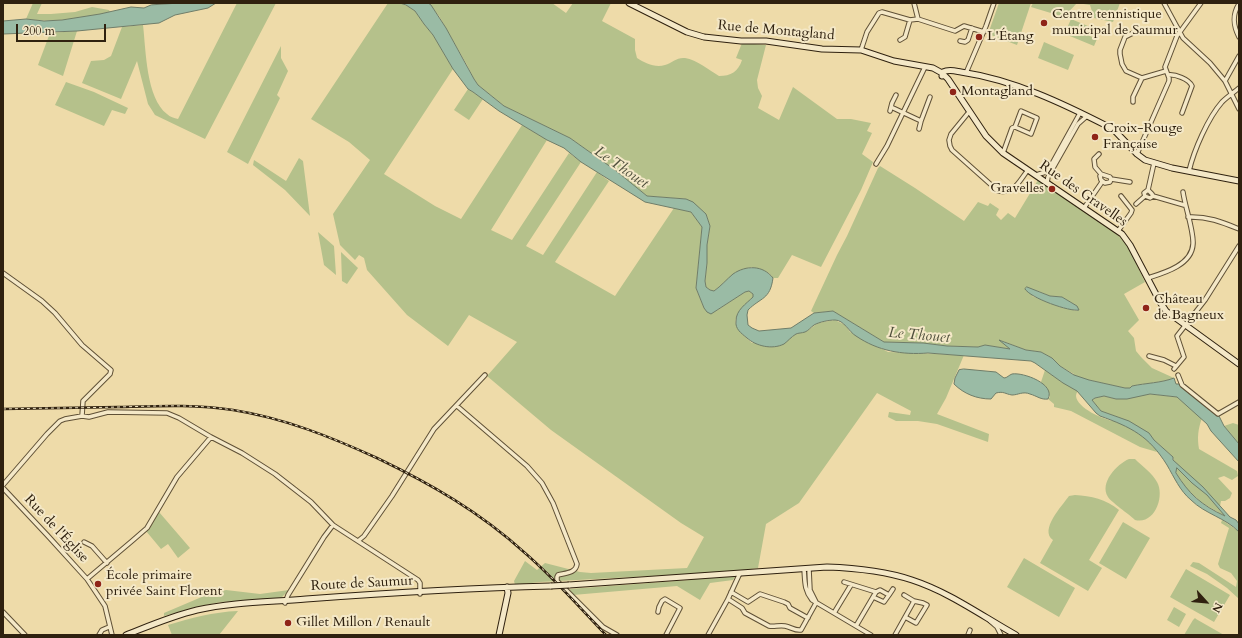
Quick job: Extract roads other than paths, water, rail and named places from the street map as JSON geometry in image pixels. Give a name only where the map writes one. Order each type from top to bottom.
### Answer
[{"type":"street","name":"Rue de Montagland","points":[[629,3],[687,32],[704,37],[741,41],[766,41],[822,49],[861,50],[894,61],[933,68],[943,75],[948,70],[990,77],[1018,85],[1115,131],[1145,160],[1239,181]]},
{"type":"street","points":[[914,3],[918,19]]},
{"type":"street","points":[[964,73],[984,32],[994,3]]},
{"type":"street","points":[[1135,152],[1142,144],[1169,81],[1165,67],[1175,44],[1201,3]]},
{"type":"street","points":[[1164,4],[1180,34],[1210,63],[1225,82],[1239,109]]},
{"type":"street","points":[[1239,4],[1233,19],[1239,37]]},
{"type":"street","points":[[861,50],[867,32],[878,13],[882,12],[910,20],[918,19],[955,31],[964,26],[984,32]]},
{"type":"street","points":[[900,40],[905,37],[910,20]]},
{"type":"street","points":[[960,41],[965,42],[968,40],[972,28]]},
{"type":"street","points":[[1133,33],[1125,37],[1120,50],[1122,64],[1126,71],[1142,78],[1167,73],[1174,74],[1190,83],[1192,86],[1182,114]]},
{"type":"street","points":[[1175,44],[1178,40],[1183,38]]},
{"type":"street","points":[[1225,82],[1239,56]]},
{"type":"street","points":[[876,164],[887,146],[925,67]]},
{"type":"street","name":"Rue des Gravelles","points":[[943,75],[986,136],[1003,152],[1028,170],[1118,231],[1130,244],[1163,308],[1239,364]]},
{"type":"street","points":[[1134,102],[1133,97],[1142,78]]},
{"type":"street","points":[[1189,171],[1201,139],[1213,114],[1222,102],[1239,88]]},
{"type":"street","points":[[896,95],[891,109],[904,112],[921,121]]},
{"type":"street","points":[[920,129],[921,121],[930,97]]},
{"type":"street","points":[[1003,152],[1012,128],[1014,127],[1021,111],[1037,118],[1031,134],[1014,127]]},
{"type":"street","points":[[969,112],[951,134],[949,140],[952,150],[998,191],[1008,192],[1014,188],[1028,170]]},
{"type":"street","points":[[1045,182],[1083,115]]},
{"type":"street","points":[[1035,175],[1040,175],[1046,172],[1083,115]]},
{"type":"street","points":[[1099,154],[1094,160],[1095,167],[1101,174],[1110,177],[1111,179],[1130,182]]},
{"type":"street","points":[[1136,204],[1145,196],[1144,193],[1148,190],[1154,163]]},
{"type":"street","points":[[1045,182],[1049,168]]},
{"type":"street","points":[[1084,208],[1102,182],[1101,174]]},
{"type":"street","points":[[1102,182],[1108,183],[1111,179]]},
{"type":"street","points":[[1148,190],[1153,196]]},
{"type":"street","points":[[1148,278],[1169,271],[1184,262],[1192,249],[1193,244],[1184,205],[1183,192]]},
{"type":"street","points":[[1118,231],[1132,213],[1132,210],[1121,196]]},
{"type":"street","points":[[1145,196],[1150,198],[1153,196],[1184,205]]},
{"type":"street","points":[[1188,218],[1211,218],[1230,224],[1238,229]]},
{"type":"street","points":[[1149,356],[1164,360],[1175,367],[1184,357],[1177,336],[1205,300],[1239,246]]},
{"type":"street","points":[[3,273],[46,305],[82,345],[110,370],[110,374],[83,401],[82,416]]},
{"type":"street","points":[[358,541],[364,536],[392,496],[434,429],[485,375]]},
{"type":"street","points":[[1178,375],[1182,385],[1219,414],[1239,402]]},
{"type":"street","points":[[457,406],[532,471],[546,489],[577,564],[576,569],[573,571],[558,575],[557,581],[603,627],[617,635]]},
{"type":"street","points":[[3,486],[47,434],[60,421],[82,416],[89,417],[108,412],[167,413],[179,418],[242,453],[275,474],[311,502],[334,525],[418,580],[420,583],[420,593]]},
{"type":"street","points":[[87,579],[147,528],[177,477],[212,437]]},
{"type":"street","name":"Rue de l'Église","points":[[3,486],[87,579],[105,606],[109,627]]},
{"type":"street","points":[[285,602],[324,537],[334,525]]},
{"type":"street","points":[[84,542],[92,546],[107,562]]},
{"type":"street","name":"Route de Saumur","points":[[177,616],[216,609],[285,602],[740,573],[853,568],[901,576],[933,588],[988,619],[1008,633],[1016,635]]},
{"type":"street","points":[[807,569],[810,590],[816,603],[871,635]]},
{"type":"street","points":[[708,635],[728,599],[740,573]]},
{"type":"street","points":[[844,582],[876,592],[880,590],[889,595]]},
{"type":"street","points":[[834,613],[851,585]]},
{"type":"street","points":[[499,635],[507,588]]},
{"type":"street","points":[[873,597],[884,602],[893,589]]},
{"type":"street","points":[[731,592],[748,602]]},
{"type":"street","points":[[856,626],[876,592]]},
{"type":"street","points":[[744,610],[748,602],[760,594],[788,604],[790,608],[808,618]]},
{"type":"street","points":[[904,595],[914,601],[927,605],[916,623],[905,617]]},
{"type":"street","points":[[658,612],[662,600],[665,599],[680,608],[666,635]]},
{"type":"street","points":[[728,599],[742,608],[746,613],[768,626],[787,626],[798,631],[801,630],[816,603]]},
{"type":"street","points":[[895,635],[914,601]]},
{"type":"street","points":[[3,612],[25,635]]},
{"type":"street","points":[[126,635],[177,616]]},
{"type":"street","points":[[136,635],[177,616]]},
{"type":"street","points":[[988,619],[998,627],[1001,635]]},
{"type":"street","points":[[99,635],[102,630],[109,627]]},
{"type":"street","points":[[109,627],[112,635]]},
{"type":"street","points":[[109,627],[115,635]]},
{"type":"street","points":[[968,635],[970,630]]},
{"type":"railway","points":[[3,409],[190,406],[219,408],[252,413],[307,429],[377,458],[417,478],[473,512],[508,538],[536,563],[606,635]]},
{"type":"place","name":"Centre tennistique municipal de Saumur","points":[[1044,23]]},
{"type":"place","name":"L'Étang","points":[[979,37]]},
{"type":"place","name":"Montagland","points":[[953,92]]},
{"type":"place","name":"Croix-Rouge Française","points":[[1095,137]]},
{"type":"place","name":"Gravelles","points":[[1052,189]]},
{"type":"place","name":"Château de Bagneux","points":[[1146,308]]},
{"type":"place","name":"École primaire privée Saint Florent","points":[[98,584]]},
{"type":"place","name":"Gillet Millon / Renault","points":[[288,623]]},
{"type":"water label","name":"Le Thouet","points":[[621,168]]},
{"type":"water label","name":"Le Thouet","points":[[919,336]]}]
